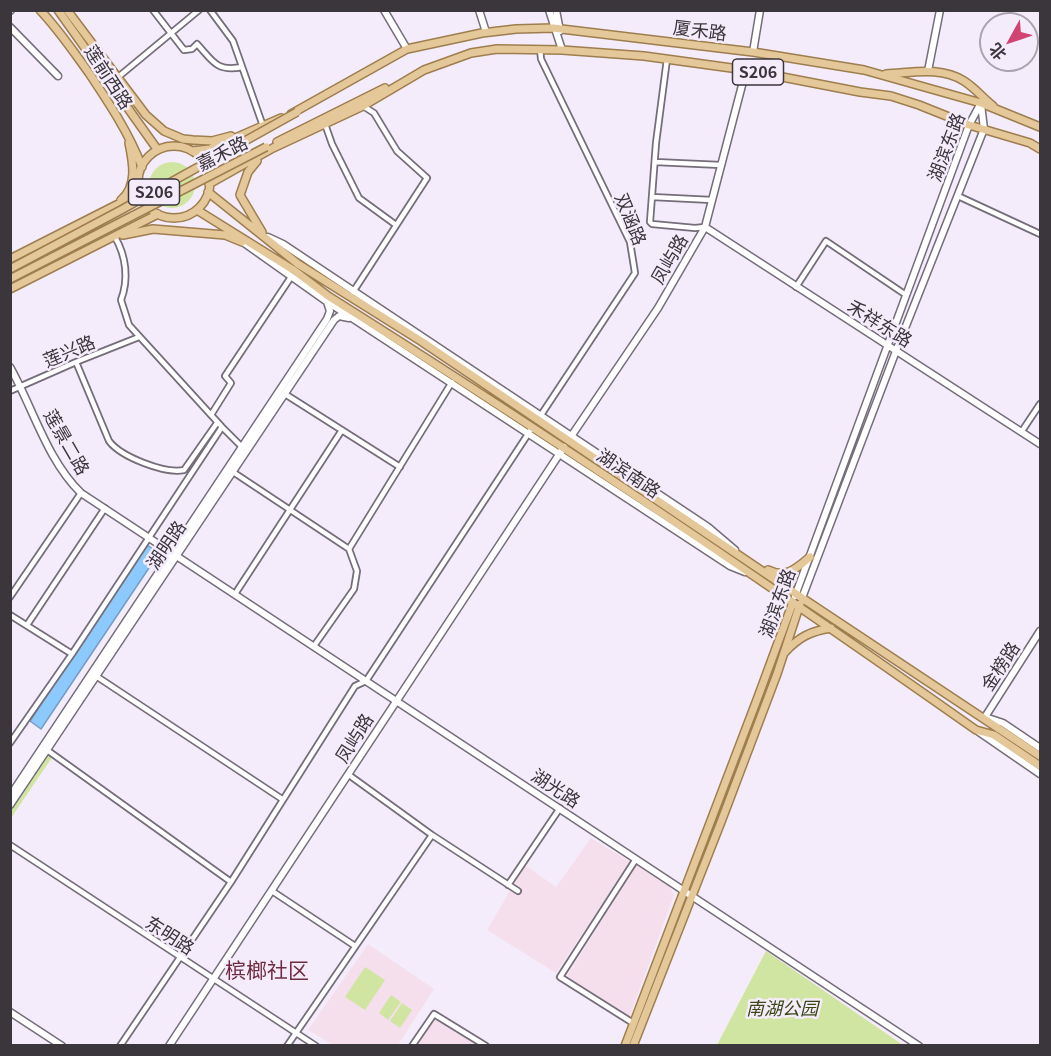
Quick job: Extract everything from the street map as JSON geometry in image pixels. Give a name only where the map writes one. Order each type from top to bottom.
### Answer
[{"type":"main road","name":"莲前西路","points":[[40,10],[58,29],[112,106],[142,167]]},
{"type":"main road","name":"莲前西路","points":[[58,10],[157,149]]},
{"type":"main road","points":[[67,10],[146,115],[164,131],[183,139],[212,141],[262,126]]},
{"type":"main road","name":"厦禾路","points":[[192,151],[210,149],[297,112],[407,49],[516,28],[557,28],[753,52],[864,70],[981,103],[1041,127]]},
{"type":"main road","name":"S206","points":[[209,184],[269,148],[363,106],[417,74],[471,53],[497,49],[540,49]]},
{"type":"main road","name":"厦禾路","points":[[540,49],[667,59],[746,70],[891,96],[1041,149]]},
{"type":"main road","points":[[880,74],[939,72],[963,80],[997,109]]},
{"type":"main road","name":"嘉禾路","points":[[10,279],[352,104],[417,74]]},
{"type":"main road","name":"嘉禾路","points":[[10,269],[297,112]]},
{"type":"main road","points":[[111,207],[125,197],[134,174],[134,163],[126,132]]},
{"type":"main road","points":[[172,146],[192,151],[201,158],[207,169],[209,184],[203,203],[185,217],[167,217],[150,209],[140,193],[138,184],[142,167],[147,159],[157,149],[172,146]]},
{"type":"main road","points":[[266,236],[240,195],[242,185],[254,163],[269,148]]},
{"type":"main road","name":"湖滨南路","points":[[208,192],[266,236],[298,264],[539,418],[566,445],[976,730],[994,735],[1041,766]]},
{"type":"main road","name":"S206","points":[[10,259],[140,193]]},
{"type":"main road","name":"湖滨南路","points":[[196,210],[530,430],[566,445],[747,560],[1041,756]]},
{"type":"main road","name":"S206","points":[[10,289],[158,214]]},
{"type":"main road","points":[[115,237],[153,229],[225,235],[244,243]]},
{"type":"main road","points":[[747,560],[774,573],[793,572],[810,556]]},
{"type":"main road","name":"湖滨东路","points":[[625,1046],[799,596]]},
{"type":"main road","name":"湖滨东路","points":[[633,1046],[693,896],[777,674],[796,604]]},
{"type":"main road","points":[[777,674],[785,651],[796,640],[812,631],[831,628]]},
{"type":"street","points":[[153,10],[184,50],[192,49],[197,44],[219,68],[242,68]]},
{"type":"street","points":[[111,83],[199,10]]},
{"type":"street","points":[[210,10],[233,41],[262,126]]},
{"type":"street","points":[[384,10],[407,49]]},
{"type":"street","points":[[478,10],[486,32]]},
{"type":"street","points":[[549,10],[557,28]]},
{"type":"street","points":[[555,10],[562,50]]},
{"type":"street","points":[[753,52],[760,10]]},
{"type":"street","points":[[928,71],[940,10]]},
{"type":"street","points":[[10,27],[58,76]]},
{"type":"street","name":"双涵路","points":[[539,418],[635,273],[630,242],[541,59],[540,49]]},
{"type":"street","points":[[667,59],[650,222],[652,224],[705,227]]},
{"type":"street","name":"凤屿路","points":[[169,1046],[212,978],[349,775],[395,700],[658,308],[705,227],[746,70]]},
{"type":"street","name":"湖滨东路","points":[[799,596],[810,556],[887,346],[969,125],[981,103]]},
{"type":"street","name":"湖滨东路","points":[[799,596],[984,129],[981,103]]},
{"type":"street","points":[[353,292],[427,178],[397,151],[374,113],[363,106]]},
{"type":"street","points":[[325,124],[332,144],[359,198],[396,225]]},
{"type":"street","points":[[655,162],[721,165]]},
{"type":"street","points":[[958,196],[1041,234]]},
{"type":"street","points":[[652,197],[712,200]]},
{"type":"street","points":[[120,1046],[231,882],[355,686],[366,681],[530,430],[326,301],[223,226]]},
{"type":"street","name":"禾祥东路","points":[[705,227],[1041,444]]},
{"type":"street","name":"湖滨南路","points":[[266,236],[283,244],[539,418]]},
{"type":"street","points":[[115,237],[122,250],[126,286],[121,300],[129,325],[217,423],[243,448]]},
{"type":"street","points":[[796,287],[826,241],[906,295]]},
{"type":"street","points":[[211,415],[231,383],[225,376],[291,277]]},
{"type":"street","name":"湖明路","points":[[10,796],[19,788],[48,750],[327,320],[330,307],[326,301]]},
{"type":"street","name":"湖明路","points":[[10,805],[19,788],[175,554],[233,472],[334,320],[339,316],[356,320]]},
{"type":"street","name":"莲兴路","points":[[10,392],[139,337]]},
{"type":"street","points":[[76,362],[109,441],[116,450],[136,460],[177,471],[184,470],[217,423]]},
{"type":"street","name":"莲景二路","points":[[10,367],[68,479],[81,493],[175,554]]},
{"type":"street","points":[[349,549],[452,382]]},
{"type":"street","points":[[285,394],[400,467]]},
{"type":"street","points":[[1022,431],[1041,404]]},
{"type":"street","points":[[10,743],[72,654],[222,427]]},
{"type":"street","points":[[235,594],[342,430]]},
{"type":"street","points":[[233,472],[349,549],[357,571],[354,589],[314,646]]},
{"type":"street","points":[[10,597],[81,493]]},
{"type":"street","points":[[27,625],[105,508]]},
{"type":"street","name":"湖光路","points":[[175,554],[919,1046]]},
{"type":"street","points":[[10,615],[72,654]]},
{"type":"street","name":"金榜路","points":[[985,717],[1041,631]]},
{"type":"street","points":[[96,676],[282,799]]},
{"type":"street","points":[[985,717],[1003,723],[1041,748]]},
{"type":"street","points":[[976,730],[1041,774]]},
{"type":"street","points":[[48,750],[231,882]]},
{"type":"street","points":[[349,775],[432,835],[518,891]]},
{"type":"street","points":[[10,782],[19,788]]},
{"type":"street","points":[[508,885],[560,808]]},
{"type":"street","points":[[287,1046],[432,835]]},
{"type":"street","name":"东明路","points":[[10,845],[316,1046]]},
{"type":"street","points":[[633,1023],[560,977],[636,859]]},
{"type":"street","points":[[272,891],[355,946]]},
{"type":"street","points":[[10,1012],[62,1046]]},
{"type":"street","points":[[412,1046],[434,1014],[486,1046]]},
{"type":"shaded area","points":[[591,838],[630,862],[556,973],[487,930],[525,865],[556,887]]},
{"type":"shaded area","points":[[637,864],[670,887],[674,895],[629,1018],[567,976]]},
{"type":"shaded area","points":[[368,944],[434,989],[398,1045],[333,1045],[308,1030]]},
{"type":"shaded area","points":[[435,1019],[478,1045],[416,1045]]},
{"type":"green space","points":[[172,162],[188,169],[195,185],[188,201],[172,208],[156,201],[149,185],[156,169]]},
{"type":"green space","points":[[47,752],[53,756],[11,818],[11,806]]},
{"type":"green space","name":"南湖公园","points":[[766,951],[903,1045],[717,1045]]},
{"type":"green space","points":[[365,967],[385,980],[365,1010],[345,997]]},
{"type":"green space","points":[[391,995],[401,1002],[388,1020],[379,1013]]},
{"type":"green space","points":[[402,1003],[412,1010],[400,1028],[390,1021]]},
{"type":"water","points":[[147,545],[159,553],[41,729],[30,721]]},
{"type":"district","name":"槟榔社区","points":[[267,970]]}]
